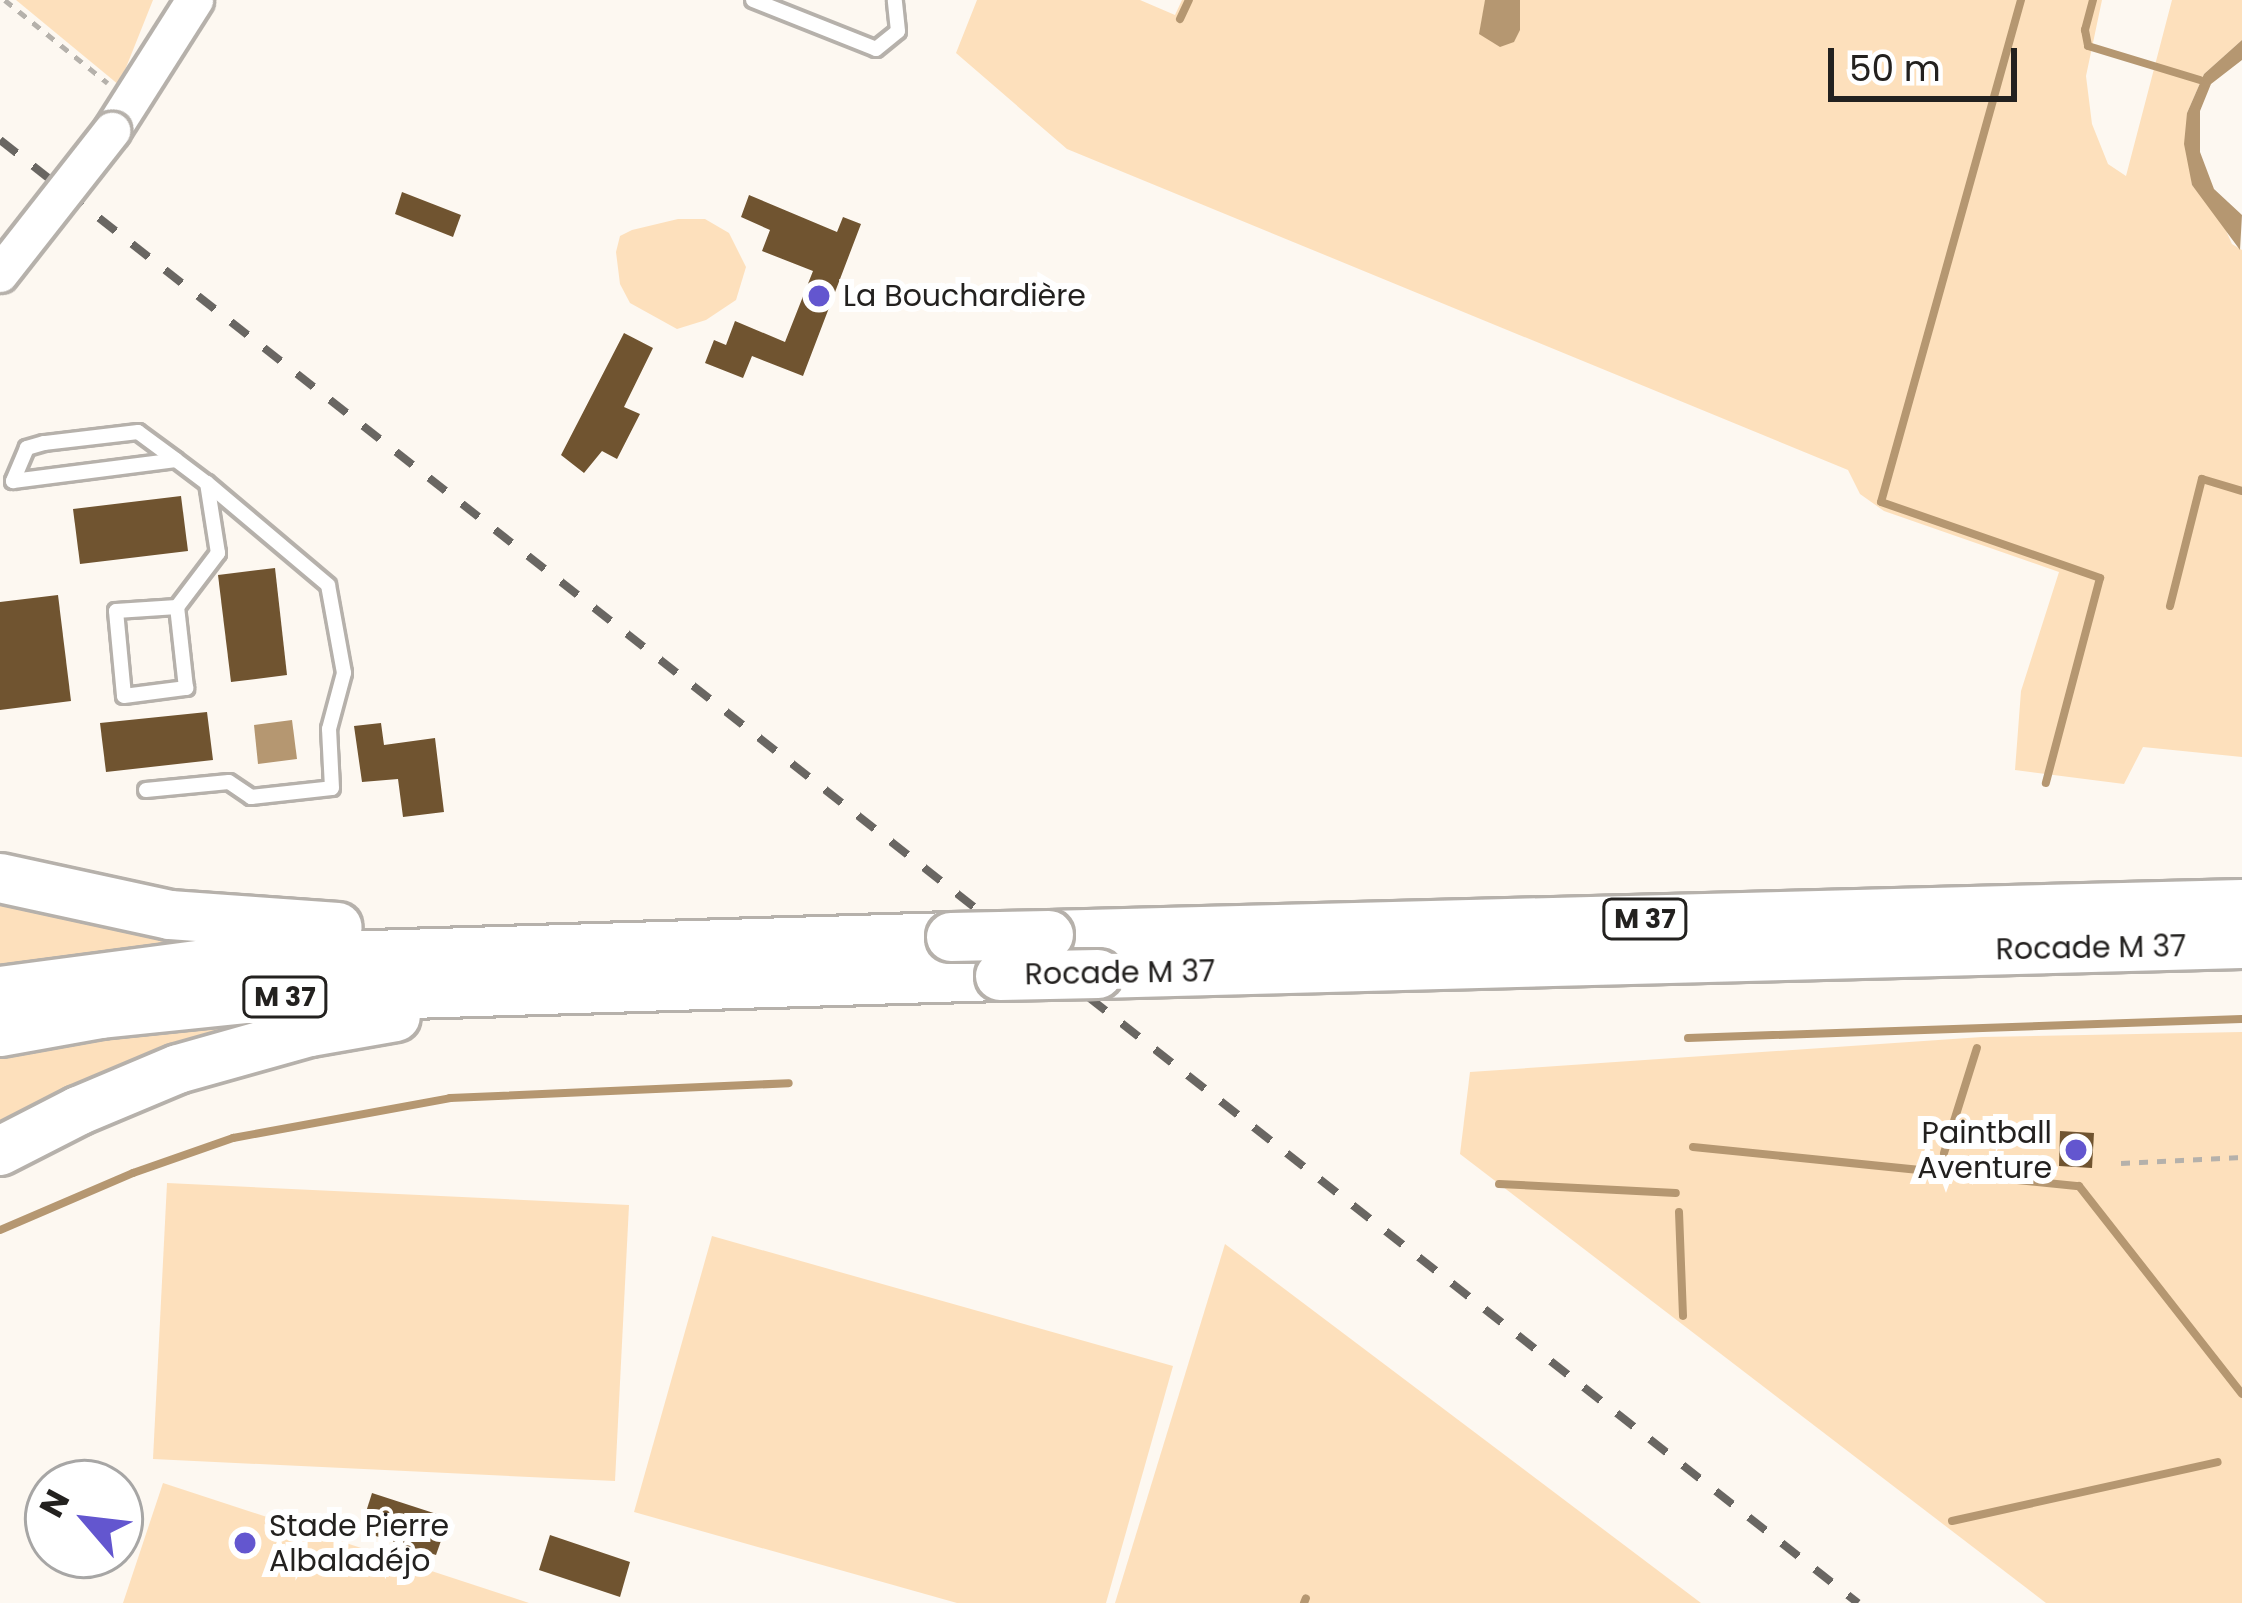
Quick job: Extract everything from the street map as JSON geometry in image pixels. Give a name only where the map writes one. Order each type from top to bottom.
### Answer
[{"type":"highway","points":[[0,878],[170,915],[367,927],[503,949]]},
{"type":"highway","name":"Rocade M 37","points":[[0,991],[211,962],[503,949],[2242,904]]},
{"type":"highway","name":"Rocade M 37","points":[[0,1032],[214,1002],[572,987],[2242,944]]},
{"type":"highway","points":[[0,1151],[128,1089],[242,1049],[572,987]]},
{"type":"street","points":[[0,274],[195,0]]},
{"type":"lane","points":[[762,1],[876,49],[898,32],[895,0]]},
{"type":"lane","points":[[146,790],[229,782],[250,796],[332,788],[328,729],[344,673],[328,585],[151,437],[137,432],[27,448],[13,481],[176,460]]},
{"type":"lane","points":[[177,607],[116,611],[124,696],[186,688],[177,607],[218,553],[207,483]]},
{"type":"path","points":[[5,0],[91,68],[117,115]]},
{"type":"path","points":[[2121,1163],[2242,1156]]},
{"type":"shaded area","points":[[16,0],[153,0],[119,85]]},
{"type":"shaded area","points":[[977,0],[1140,0],[1175,15],[1182,0],[2102,0],[2086,76],[2092,124],[2108,164],[2126,176],[2172,0],[2242,0],[2242,40],[2204,74],[2187,113],[2192,185],[2220,217],[2232,244],[2242,250],[2242,757],[2143,747],[2124,784],[2015,770],[2021,691],[2059,572],[1884,511],[1860,494],[1848,470],[1067,149],[956,53]]},
{"type":"shaded area","points":[[1485,0],[1520,0],[1520,30],[1514,42],[1500,47],[1479,34]]},
{"type":"shaded area","points":[[2242,40],[2242,60],[2211,84],[2200,111],[2200,152],[2214,189],[2242,215],[2240,250],[2192,185],[2184,144],[2187,113],[2204,74]]},
{"type":"shaded area","points":[[678,219],[705,219],[729,233],[746,267],[736,300],[706,320],[677,329],[630,303],[620,284],[616,252],[620,236]]},
{"type":"shaded area","points":[[292,720],[297,759],[258,764],[254,725]]},
{"type":"shaded area","points":[[0,902],[80,920],[178,931],[182,940],[0,967]]},
{"type":"shaded area","points":[[292,1019],[0,1139],[0,1058],[139,1032]]},
{"type":"shaded area","points":[[2242,1032],[2242,1603],[2046,1603],[1460,1154],[1470,1072],[1982,1037]]},
{"type":"shaded area","points":[[167,1183],[629,1205],[615,1481],[153,1459]]},
{"type":"shaded area","points":[[712,1236],[1173,1366],[1106,1603],[957,1603],[634,1512]]},
{"type":"shaded area","points":[[1225,1244],[1701,1603],[1115,1603]]},
{"type":"shaded area","name":"Stade Pierre Albaladéjo","points":[[163,1483],[529,1603],[123,1603],[131,1579],[144,1579],[144,1540]]},
{"type":"building","points":[[402,192],[461,215],[453,237],[395,214]]},
{"type":"building","name":"La Bouchardière","points":[[749,195],[837,232],[843,217],[861,224],[803,376],[752,356],[743,378],[705,363],[714,340],[726,345],[735,321],[785,342],[813,271],[762,251],[770,230],[741,217]]},
{"type":"building","points":[[624,333],[653,348],[624,407],[640,414],[617,459],[602,451],[584,473],[561,455]]},
{"type":"building","points":[[181,496],[188,551],[80,564],[73,509]]},
{"type":"building","points":[[275,568],[287,675],[231,682],[218,575]]},
{"type":"building","points":[[58,595],[71,701],[0,710],[0,602]]},
{"type":"building","points":[[207,712],[213,760],[106,772],[100,723]]},
{"type":"building","points":[[381,723],[384,745],[435,738],[444,812],[403,817],[398,779],[362,782],[354,726]]},
{"type":"building","name":"Paintball Aventure","points":[[2060,1131],[2094,1133],[2092,1168],[2059,1166]]},
{"type":"building","points":[[372,1493],[449,1518],[436,1555],[360,1531]]},
{"type":"building","points":[[550,1535],[630,1562],[620,1597],[539,1570]]},
{"type":"waterway","points":[[1180,19],[1189,0]]},
{"type":"waterway","points":[[2021,0],[1881,502],[2100,578],[2046,783]]},
{"type":"waterway","points":[[2093,0],[2085,30],[2088,46],[2200,80]]},
{"type":"waterway","points":[[2170,606],[2202,479],[2242,491]]},
{"type":"waterway","points":[[1688,1038],[2242,1019]]},
{"type":"waterway","points":[[1944,1153],[1977,1048]]},
{"type":"waterway","points":[[0,1230],[133,1173],[233,1138],[450,1098],[789,1083]]},
{"type":"waterway","points":[[1693,1147],[2079,1186],[2242,1394]]},
{"type":"waterway","points":[[1499,1184],[1676,1193]]},
{"type":"waterway","points":[[1679,1212],[1683,1316]]},
{"type":"waterway","points":[[1952,1521],[2218,1462]]},
{"type":"waterway","points":[[1304,1603],[1306,1598]]},
{"type":"railway","points":[[0,140],[1858,1603]]},
{"type":"place","name":"La Bouchardière","points":[[819,296]]},
{"type":"place","name":"Paintball Aventure","points":[[2076,1150]]},
{"type":"place","name":"Stade Pierre Albaladéjo","points":[[245,1543]]}]
